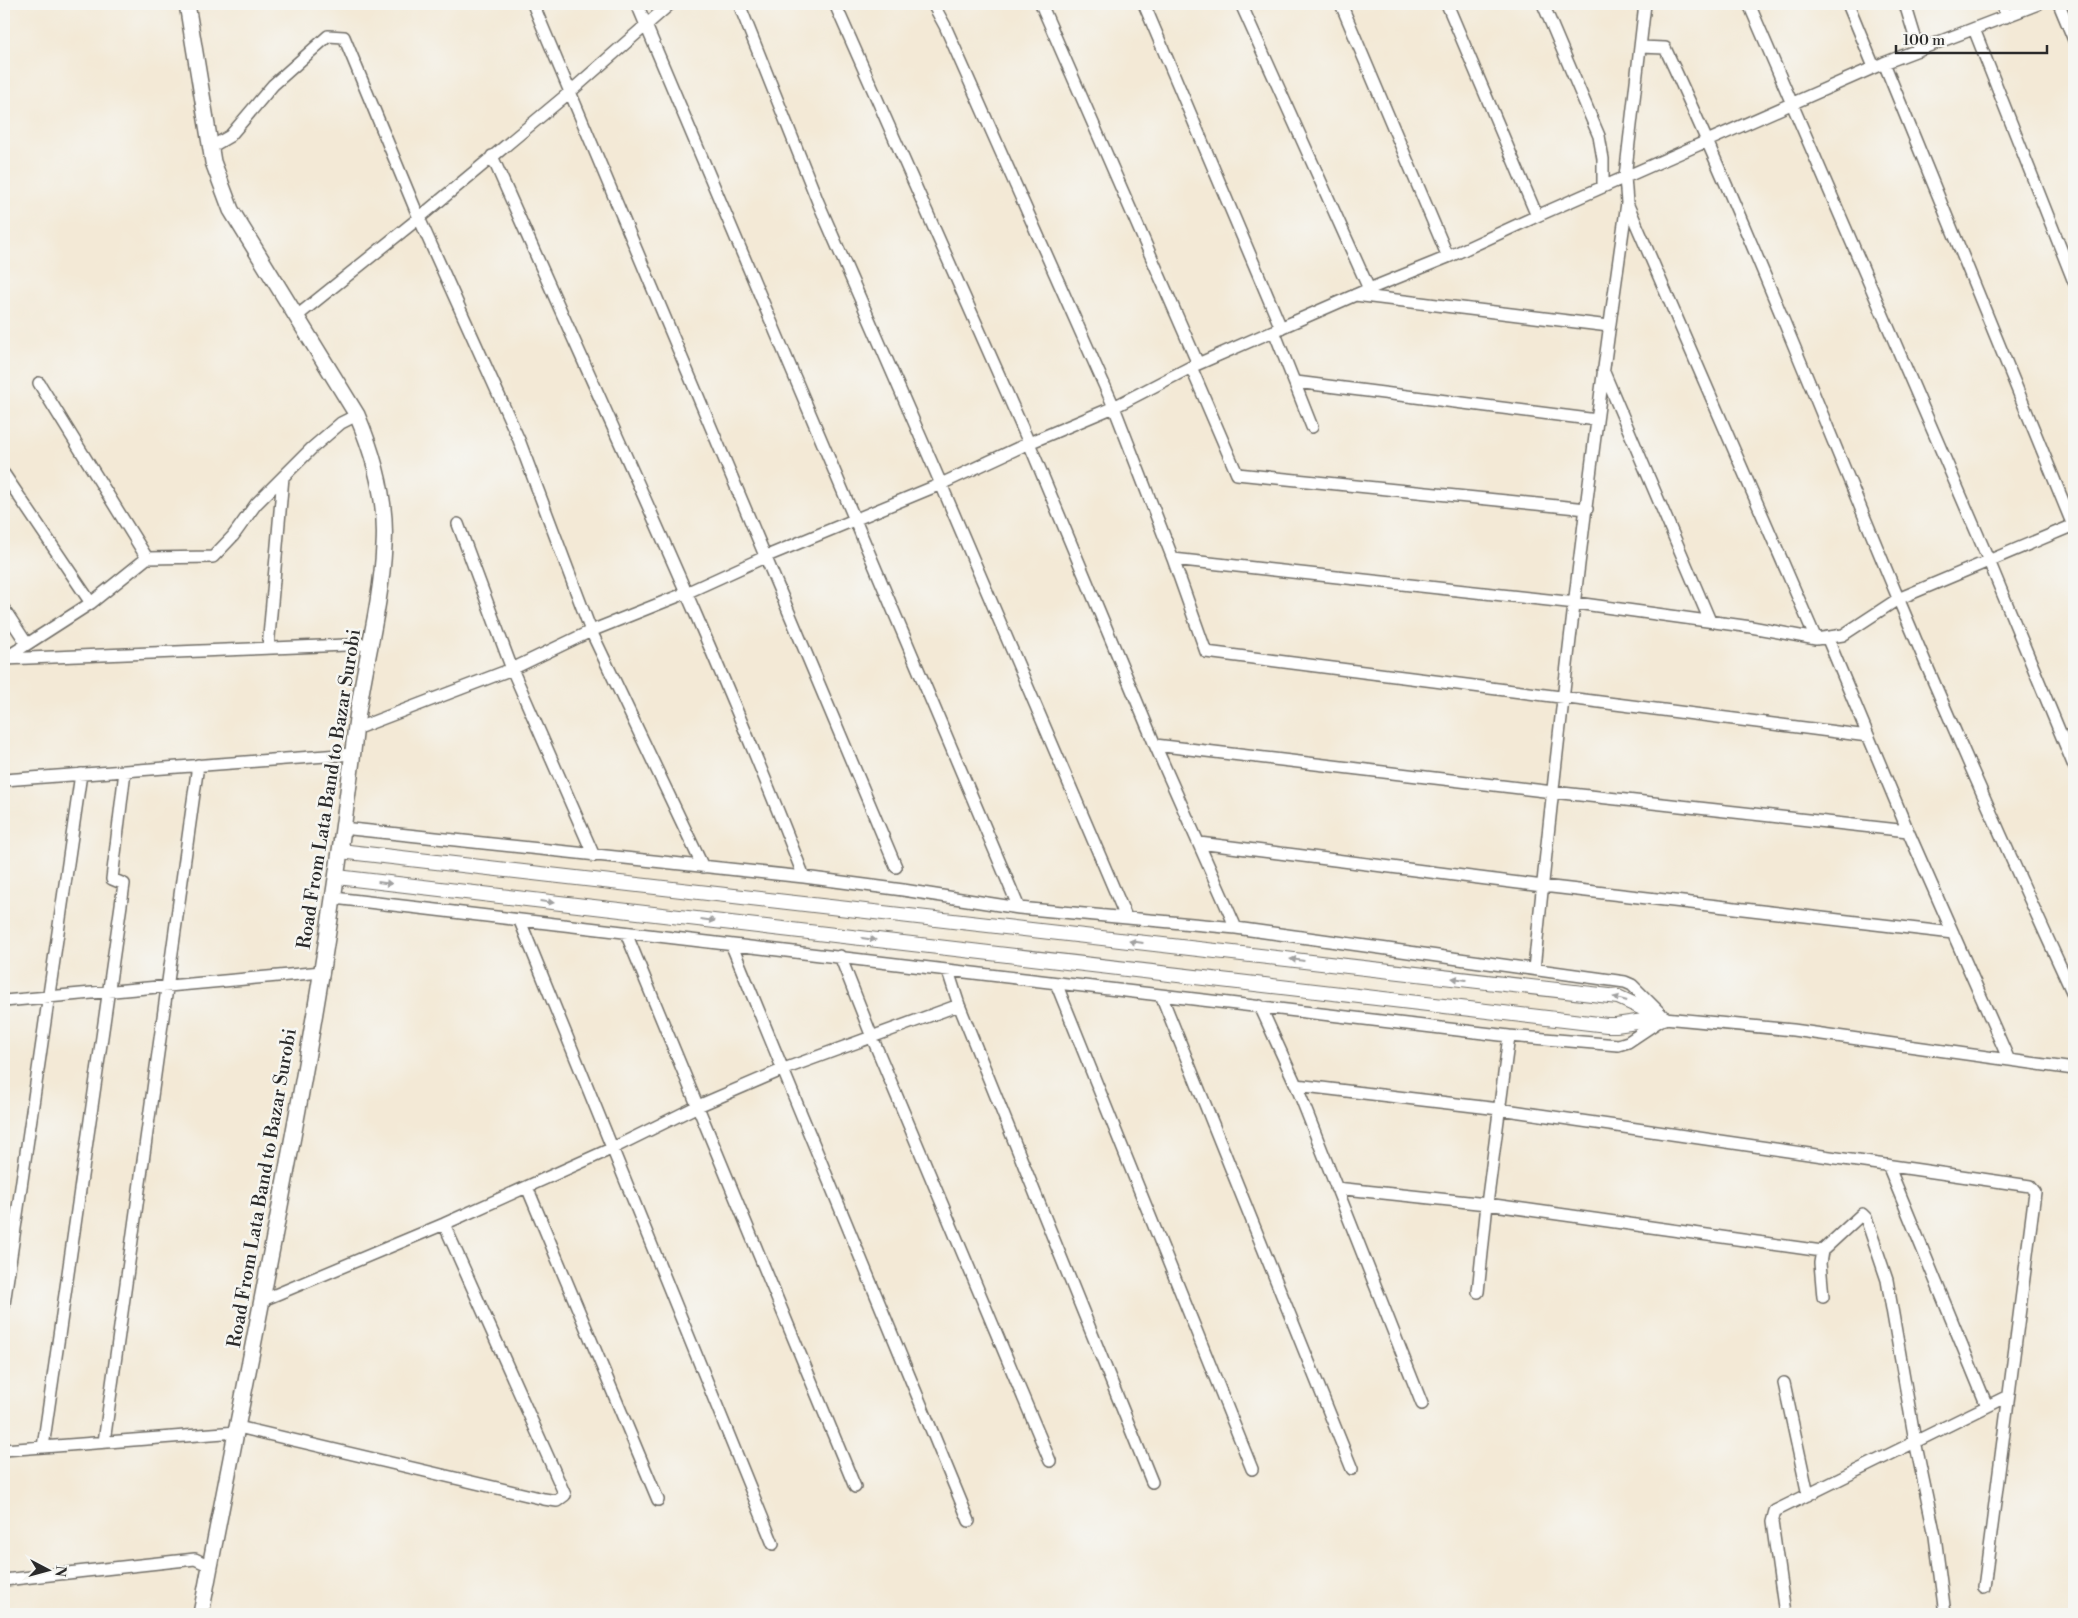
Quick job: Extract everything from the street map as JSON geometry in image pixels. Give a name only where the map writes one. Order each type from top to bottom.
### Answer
[{"type":"main road","name":"Road From Lata Band to Bazar Surobi","points":[[187,4],[212,162],[231,210],[357,415],[370,444],[381,496],[384,544],[371,644],[355,729],[337,878],[322,972],[263,1300],[201,1614]]},
{"type":"street","points":[[534,4],[896,867]]},
{"type":"street","points":[[637,4],[1020,908]]},
{"type":"street","points":[[297,316],[420,218],[570,92],[670,4]]},
{"type":"street","points":[[739,4],[818,202],[1126,917]]},
{"type":"street","points":[[835,4],[1029,443],[1155,745],[1236,928]]},
{"type":"street","points":[[933,4],[945,26],[1114,407],[1173,559],[1206,652],[1476,688],[1564,696],[1868,736]]},
{"type":"street","points":[[1041,4],[1194,366],[1237,474],[1586,509]]},
{"type":"street","points":[[1144,4],[1278,329],[1312,427]]},
{"type":"street","points":[[1241,4],[1369,289]]},
{"type":"street","points":[[1341,4],[1448,258]]},
{"type":"street","points":[[1447,4],[1537,216]]},
{"type":"street","points":[[1543,4],[1599,136],[1603,159],[1603,186]]},
{"type":"street","points":[[1534,969],[1552,792],[1586,509],[1603,369],[1627,203],[1625,177],[1645,4]]},
{"type":"street","points":[[1748,4],[1793,103],[1989,561],[2074,766]]},
{"type":"street","points":[[1173,559],[1576,603],[1822,638],[1843,635],[1898,599],[2074,526],[1879,65],[1848,4]]},
{"type":"street","points":[[1905,4],[1919,50]]},
{"type":"street","points":[[2002,4],[2006,17]]},
{"type":"street","points":[[355,729],[512,669],[591,630],[686,593],[767,556],[941,484],[1029,443],[1114,407],[1194,366],[1369,289],[1448,258],[1603,186],[1879,65],[2038,4]]},
{"type":"street","points":[[2059,4],[2074,40]]},
{"type":"street","points":[[1974,30],[2074,282]]},
{"type":"street","points":[[211,147],[230,136],[273,85],[328,36],[344,37],[420,218],[520,440],[591,630],[704,868]]},
{"type":"street","points":[[1640,47],[1665,48],[1708,140],[1898,599],[2021,883],[2074,996]]},
{"type":"street","points":[[492,156],[686,593],[778,810],[804,877]]},
{"type":"street","points":[[1627,203],[1822,638],[1868,736],[1908,832],[2008,1058]]},
{"type":"street","points":[[1355,295],[1609,326]]},
{"type":"street","points":[[1603,369],[1710,621]]},
{"type":"street","points":[[1296,382],[1597,420]]},
{"type":"street","points":[[39,383],[147,558]]},
{"type":"street","points":[[4,659],[91,603],[147,558],[213,557],[233,536],[256,504],[341,422],[357,415]]},
{"type":"street","points":[[4,474],[91,603]]},
{"type":"street","points":[[268,648],[284,477]]},
{"type":"street","points":[[458,524],[512,669],[594,856]]},
{"type":"street","points":[[4,609],[27,644]]},
{"type":"street","points":[[4,659],[371,644]]},
{"type":"street","points":[[1155,745],[1908,832]]},
{"type":"street","points":[[4,780],[353,754]]},
{"type":"street","points":[[104,1442],[198,765]]},
{"type":"street","points":[[43,1447],[124,884],[112,879],[124,771]]},
{"type":"street","points":[[4,1304],[81,774]]},
{"type":"street","points":[[342,828],[704,868],[804,877],[1020,908],[1236,928],[1625,982],[1632,985],[1664,1018]]},
{"type":"street","points":[[1199,843],[1543,886],[1953,933]]},
{"type":"street","points":[[340,851],[1618,997],[1664,1018]]},
{"type":"street","points":[[337,878],[1607,1025],[1664,1018],[1793,1030],[2008,1058],[2074,1069]]},
{"type":"street","points":[[334,898],[1509,1036],[1618,1045],[1628,1042],[1664,1018]]},
{"type":"street","points":[[520,921],[614,1148],[773,1544]]},
{"type":"street","points":[[626,933],[855,1487]]},
{"type":"street","points":[[732,946],[969,1521]]},
{"type":"street","points":[[840,956],[872,1037],[1050,1461]]},
{"type":"street","points":[[948,971],[959,1004],[1152,1482]]},
{"type":"street","points":[[4,1001],[322,972]]},
{"type":"street","points":[[1056,983],[1252,1469]]},
{"type":"street","points":[[1161,995],[1352,1469]]},
{"type":"street","points":[[263,1300],[444,1224],[614,1148],[698,1106],[784,1069],[959,1004]]},
{"type":"street","points":[[1260,1006],[1296,1086],[1422,1404]]},
{"type":"street","points":[[1478,1292],[1487,1204],[1509,1036]]},
{"type":"street","points":[[1296,1086],[1500,1110],[2030,1186],[2035,1192],[1984,1588]]},
{"type":"street","points":[[1888,1165],[1987,1406]]},
{"type":"street","points":[[527,1187],[658,1500]]},
{"type":"street","points":[[1336,1188],[1487,1204],[1822,1251]]},
{"type":"street","points":[[1823,1297],[1820,1263],[1822,1251],[1854,1219],[1862,1214],[1866,1218],[1887,1280],[1915,1441],[1935,1536],[1946,1614]]},
{"type":"street","points":[[4,1450],[238,1430],[557,1501],[565,1495],[444,1224]]},
{"type":"street","points":[[1784,1383],[1808,1495]]},
{"type":"street","points":[[1785,1614],[1772,1522],[1775,1511],[2008,1396]]},
{"type":"street","points":[[4,1580],[195,1559],[210,1566]]}]
